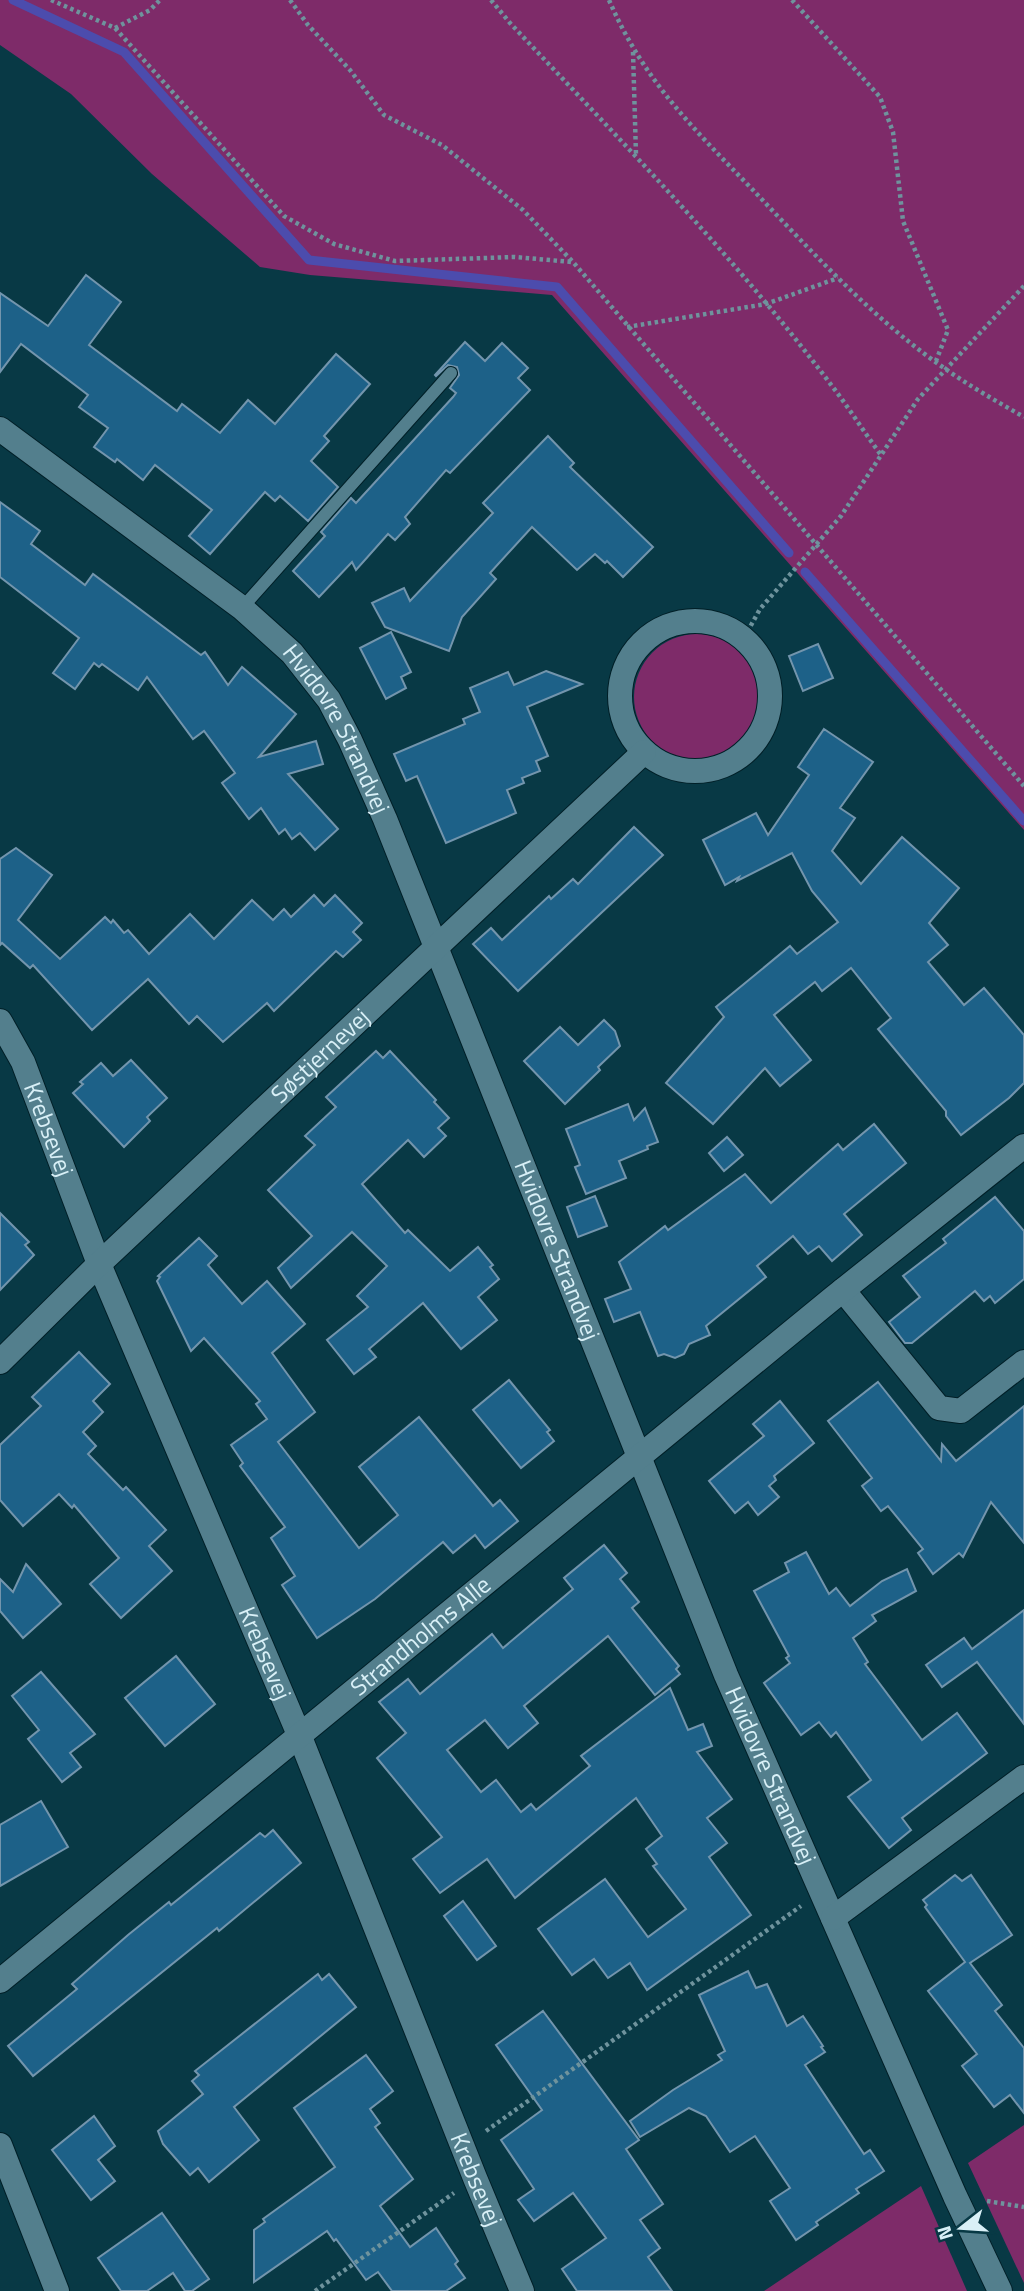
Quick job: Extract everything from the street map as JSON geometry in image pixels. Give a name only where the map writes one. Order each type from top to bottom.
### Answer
[{"type":"street","name":"Hvidovre Strandvej","points":[[0,429],[242,608],[292,653],[329,700],[385,819],[726,1675],[955,2196],[1000,2291]]},
{"type":"street","points":[[700,620],[723,626],[744,638],[760,657],[769,679],[771,703],[765,726],[752,747],[733,762],[711,770],[687,772],[664,766],[644,752],[630,734],[621,712],[622,678],[625,667],[637,648],[654,632],[676,622],[700,620]]},
{"type":"street","name":"Søstjernevej","points":[[0,1362],[99,1264],[644,752]]},
{"type":"street","name":"Krebsevej","points":[[0,1021],[23,1062],[99,1264],[300,1737],[522,2291]]},
{"type":"street","name":"Strandholms Alle","points":[[0,1981],[843,1290],[1024,1146]]},
{"type":"street","points":[[843,1290],[939,1408],[961,1411],[1024,1362]]},
{"type":"street","points":[[833,1918],[1024,1777]]},
{"type":"street","points":[[0,2145],[57,2291]]},
{"type":"lane","points":[[242,608],[451,373]]},
{"type":"path","points":[[51,0],[114,28],[284,216],[334,244],[395,261],[515,257],[573,262]]},
{"type":"path","points":[[114,28],[150,10],[160,0]]},
{"type":"path","points":[[290,0],[384,115],[442,145],[523,210],[573,262],[1024,786]]},
{"type":"path","points":[[492,0],[510,23],[636,156],[766,304],[832,386],[881,456]]},
{"type":"path","points":[[609,0],[633,51],[661,92],[838,278],[945,369],[1024,417]]},
{"type":"path","points":[[792,0],[880,97],[893,132],[903,222],[948,330],[936,361]]},
{"type":"path","points":[[633,51],[636,156]]},
{"type":"path","points":[[627,327],[766,304],[838,278]]},
{"type":"path","points":[[744,638],[760,608],[841,516],[918,399],[1024,286]]},
{"type":"path","points":[[463,2147],[805,1903],[823,1895]]},
{"type":"path","points":[[315,2291],[475,2178]]},
{"type":"shaded area","points":[[0,0],[1024,0],[1024,830],[552,295],[310,275],[260,267],[152,174],[71,94],[0,45]]},
{"type":"shaded area","points":[[697,634],[721,639],[741,653],[755,673],[760,697],[755,721],[741,741],[721,755],[697,760],[673,755],[653,741],[639,721],[634,697],[639,673],[653,653],[673,639]]},
{"type":"shaded area","points":[[1024,2125],[1024,2283],[968,2163]]},
{"type":"shaded area","points":[[921,2186],[967,2291],[764,2291]]},
{"type":"building","points":[[86,275],[121,302],[89,345],[177,411],[182,404],[220,433],[248,400],[275,424],[336,354],[370,384],[324,436],[329,441],[311,461],[338,487],[308,521],[280,496],[275,501],[265,492],[210,554],[189,536],[212,510],[155,465],[143,480],[117,459],[115,462],[94,447],[108,428],[79,407],[88,395],[21,344],[0,372],[0,293],[48,326]]},
{"type":"building","points":[[465,342],[485,361],[502,343],[528,368],[518,378],[530,390],[450,473],[446,470],[405,517],[410,524],[395,540],[388,534],[356,570],[352,562],[319,597],[293,571],[325,536],[321,532],[351,498],[356,503],[453,397],[456,393],[450,388],[459,375],[457,367],[448,365],[435,375]]},
{"type":"building","points":[[548,436],[574,463],[570,467],[653,547],[623,577],[607,561],[605,563],[595,554],[577,570],[532,527],[490,573],[496,579],[462,617],[449,651],[385,627],[372,603],[404,588],[410,601],[493,513],[483,503]]},
{"type":"building","points":[[0,502],[40,531],[31,544],[85,585],[93,574],[201,655],[205,652],[228,685],[242,667],[296,714],[259,757],[316,741],[323,764],[288,774],[338,829],[315,850],[300,833],[292,839],[285,829],[279,834],[261,808],[249,819],[222,783],[235,773],[204,731],[193,739],[147,677],[138,690],[102,664],[99,667],[94,663],[75,689],[53,673],[79,638],[0,577]]},
{"type":"building","points":[[391,632],[411,672],[401,677],[406,688],[386,699],[360,648]]},
{"type":"building","points":[[818,644],[833,678],[803,691],[789,656]]},
{"type":"building","points":[[546,671],[582,684],[527,707],[548,756],[536,761],[540,771],[522,778],[524,783],[507,790],[516,813],[446,843],[417,776],[406,781],[394,754],[465,724],[463,719],[480,712],[470,688],[508,672],[514,685]]},
{"type":"building","points":[[824,729],[873,762],[840,808],[855,818],[832,851],[861,884],[902,837],[959,888],[929,923],[948,945],[928,962],[964,1005],[984,988],[1024,1035],[1024,1083],[961,1135],[946,1116],[946,1111],[878,1029],[891,1018],[851,968],[822,991],[815,982],[774,1015],[811,1060],[780,1086],[765,1068],[713,1124],[666,1083],[724,1017],[716,1007],[790,946],[797,954],[838,922],[812,891],[792,853],[725,885],[703,840],[756,813],[768,835],[809,775],[798,767]]},
{"type":"building","points":[[634,827],[663,855],[518,991],[473,944],[491,928],[502,940],[549,896],[551,899],[573,879],[578,884]]},
{"type":"building","points":[[16,848],[52,875],[18,920],[60,959],[105,917],[111,923],[113,920],[124,933],[128,930],[149,954],[190,914],[214,939],[252,900],[273,920],[284,909],[291,917],[314,895],[324,906],[335,895],[362,923],[353,932],[361,940],[343,957],[336,951],[274,1011],[267,1003],[223,1042],[197,1016],[189,1024],[148,979],[92,1030],[33,965],[30,968],[2,943],[0,945],[0,859]]},
{"type":"building","points":[[604,1020],[615,1031],[620,1046],[565,1104],[524,1061],[560,1027],[578,1045]]},
{"type":"building","points":[[376,1051],[383,1058],[390,1051],[436,1100],[434,1102],[449,1118],[438,1128],[446,1136],[424,1157],[408,1140],[362,1184],[405,1233],[408,1230],[450,1271],[478,1247],[493,1265],[490,1267],[499,1279],[478,1297],[497,1320],[461,1349],[423,1303],[369,1349],[376,1357],[354,1374],[327,1340],[368,1307],[357,1296],[387,1266],[352,1232],[291,1288],[278,1268],[312,1236],[268,1190],[315,1145],[305,1136],[336,1107],[326,1097]]},
{"type":"building","points":[[131,1060],[167,1098],[147,1117],[150,1121],[124,1147],[73,1093],[83,1084],[80,1082],[101,1063],[113,1076]]},
{"type":"building","points":[[628,1104],[634,1120],[645,1108],[658,1142],[619,1161],[626,1178],[586,1194],[575,1167],[580,1165],[566,1129]]},
{"type":"building","points":[[874,1124],[906,1163],[844,1214],[862,1235],[832,1261],[819,1246],[808,1254],[793,1236],[757,1266],[766,1277],[706,1326],[710,1335],[689,1344],[684,1354],[675,1358],[664,1354],[658,1356],[640,1312],[614,1322],[605,1299],[631,1289],[619,1262],[665,1226],[668,1230],[745,1174],[771,1203],[838,1144],[843,1150]]},
{"type":"building","points":[[727,1137],[743,1155],[724,1171],[709,1153]]},
{"type":"building","points":[[595,1196],[607,1226],[578,1237],[567,1207]]},
{"type":"building","points":[[995,1197],[1024,1231],[1024,1279],[995,1303],[990,1296],[984,1301],[975,1291],[912,1343],[905,1343],[889,1322],[920,1297],[903,1276],[946,1243],[943,1239]]},
{"type":"building","points":[[0,1213],[29,1242],[25,1245],[34,1255],[0,1290]]},
{"type":"building","points":[[199,1238],[217,1256],[208,1265],[242,1304],[267,1281],[305,1324],[272,1353],[315,1412],[278,1442],[359,1548],[398,1515],[359,1467],[419,1417],[493,1506],[500,1500],[518,1521],[485,1548],[475,1535],[453,1553],[443,1542],[375,1599],[317,1638],[282,1585],[295,1576],[271,1538],[285,1527],[240,1466],[243,1463],[231,1445],[267,1419],[256,1404],[260,1401],[204,1338],[191,1351],[157,1281],[160,1277],[158,1276]]},
{"type":"building","points":[[79,1352],[110,1384],[93,1401],[103,1412],[83,1432],[96,1446],[88,1454],[123,1490],[126,1487],[166,1530],[149,1546],[172,1571],[121,1618],[90,1584],[119,1558],[74,1505],[72,1508],[59,1494],[23,1526],[0,1500],[0,1445],[41,1406],[32,1397]]},
{"type":"building","points":[[509,1380],[550,1430],[547,1432],[554,1441],[521,1468],[473,1410]]},
{"type":"building","points":[[878,1382],[941,1461],[942,1444],[956,1461],[1024,1406],[1024,1543],[991,1502],[963,1557],[959,1553],[933,1574],[918,1553],[923,1549],[888,1506],[881,1511],[862,1486],[872,1478],[828,1421]]},
{"type":"building","points":[[780,1401],[814,1443],[774,1476],[776,1480],[769,1486],[779,1497],[758,1515],[748,1502],[735,1513],[709,1481],[764,1436],[753,1424]]},
{"type":"building","points":[[604,1545],[627,1573],[620,1579],[639,1602],[632,1608],[679,1666],[676,1669],[680,1674],[655,1695],[608,1636],[524,1706],[538,1723],[508,1748],[485,1720],[447,1750],[481,1792],[496,1780],[521,1812],[531,1804],[536,1810],[590,1766],[581,1756],[670,1688],[688,1730],[703,1724],[712,1746],[697,1752],[732,1799],[707,1818],[727,1843],[709,1857],[751,1915],[647,1990],[630,1963],[608,1978],[594,1959],[572,1975],[538,1929],[605,1879],[648,1937],[686,1909],[653,1866],[657,1864],[646,1849],[662,1836],[636,1798],[515,1898],[487,1859],[440,1893],[413,1859],[442,1837],[377,1758],[406,1733],[379,1702],[408,1679],[420,1694],[492,1634],[503,1648],[573,1589],[564,1578]]},
{"type":"building","points":[[806,1552],[829,1594],[836,1588],[850,1606],[882,1581],[907,1569],[916,1591],[872,1615],[876,1621],[853,1638],[868,1662],[865,1664],[922,1740],[957,1713],[987,1753],[902,1818],[911,1830],[889,1848],[848,1797],[871,1780],[836,1732],[831,1737],[819,1722],[801,1735],[764,1683],[790,1663],[786,1658],[789,1656],[754,1591],[789,1572],[785,1563]]},
{"type":"building","points":[[26,1564],[61,1604],[23,1638],[0,1611],[0,1579],[13,1592]]},
{"type":"building","points":[[1024,1610],[1024,1724],[977,1662],[942,1687],[926,1665],[964,1638],[972,1649]]},
{"type":"building","points":[[176,1656],[215,1704],[165,1746],[125,1698]]},
{"type":"building","points":[[41,1672],[95,1734],[70,1753],[81,1767],[62,1782],[28,1739],[39,1730],[12,1696]]},
{"type":"building","points":[[41,1801],[68,1847],[0,1886],[0,1825]]},
{"type":"building","points":[[273,1830],[301,1863],[219,1931],[217,1928],[33,2076],[8,2046],[77,1989],[72,1984],[128,1935],[169,1902],[171,1905],[260,1833],[265,1837]]},
{"type":"building","points":[[955,1875],[962,1881],[971,1875],[1012,1935],[970,1963],[1002,2005],[995,2011],[1024,2048],[1024,2113],[1010,2095],[994,2107],[962,2066],[977,2054],[928,1991],[965,1962],[925,1907],[927,1905],[923,1900]]},
{"type":"building","points":[[463,1901],[496,1946],[477,1960],[444,1916]]},
{"type":"building","points":[[748,1971],[756,1988],[767,1984],[787,2026],[803,2016],[825,2052],[805,2065],[864,2154],[870,2150],[884,2171],[856,2189],[859,2193],[816,2222],[818,2225],[796,2240],[770,2201],[790,2188],[755,2136],[730,2152],[706,2116],[689,2108],[640,2137],[630,2121],[722,2060],[718,2055],[725,2051],[699,1995]]},
{"type":"building","points":[[318,1974],[322,1980],[329,1974],[356,2007],[234,2107],[259,2140],[209,2182],[198,2168],[190,2175],[163,2144],[158,2131],[203,2094],[192,2081],[199,2075],[195,2071]]},
{"type":"building","points":[[543,2011],[639,2140],[626,2149],[663,2204],[640,2220],[660,2248],[648,2257],[672,2291],[577,2291],[562,2269],[606,2238],[573,2193],[534,2221],[518,2200],[534,2189],[501,2140],[542,2110],[496,2045]]},
{"type":"building","points":[[366,2055],[393,2091],[370,2109],[380,2123],[375,2127],[413,2179],[380,2206],[410,2247],[436,2228],[458,2261],[455,2264],[465,2278],[446,2291],[392,2291],[378,2272],[366,2280],[327,2231],[254,2282],[254,2230],[265,2222],[263,2219],[335,2167],[294,2108]]},
{"type":"building","points":[[94,2116],[115,2146],[98,2160],[115,2181],[91,2200],[52,2150]]},
{"type":"building","points":[[162,2213],[209,2279],[192,2291],[185,2291],[173,2273],[147,2291],[121,2291],[98,2258]]},
{"type":"waterway","points":[[13,0],[124,52],[309,260],[557,287],[789,553]]},
{"type":"waterway","points":[[805,572],[1024,821]]}]
